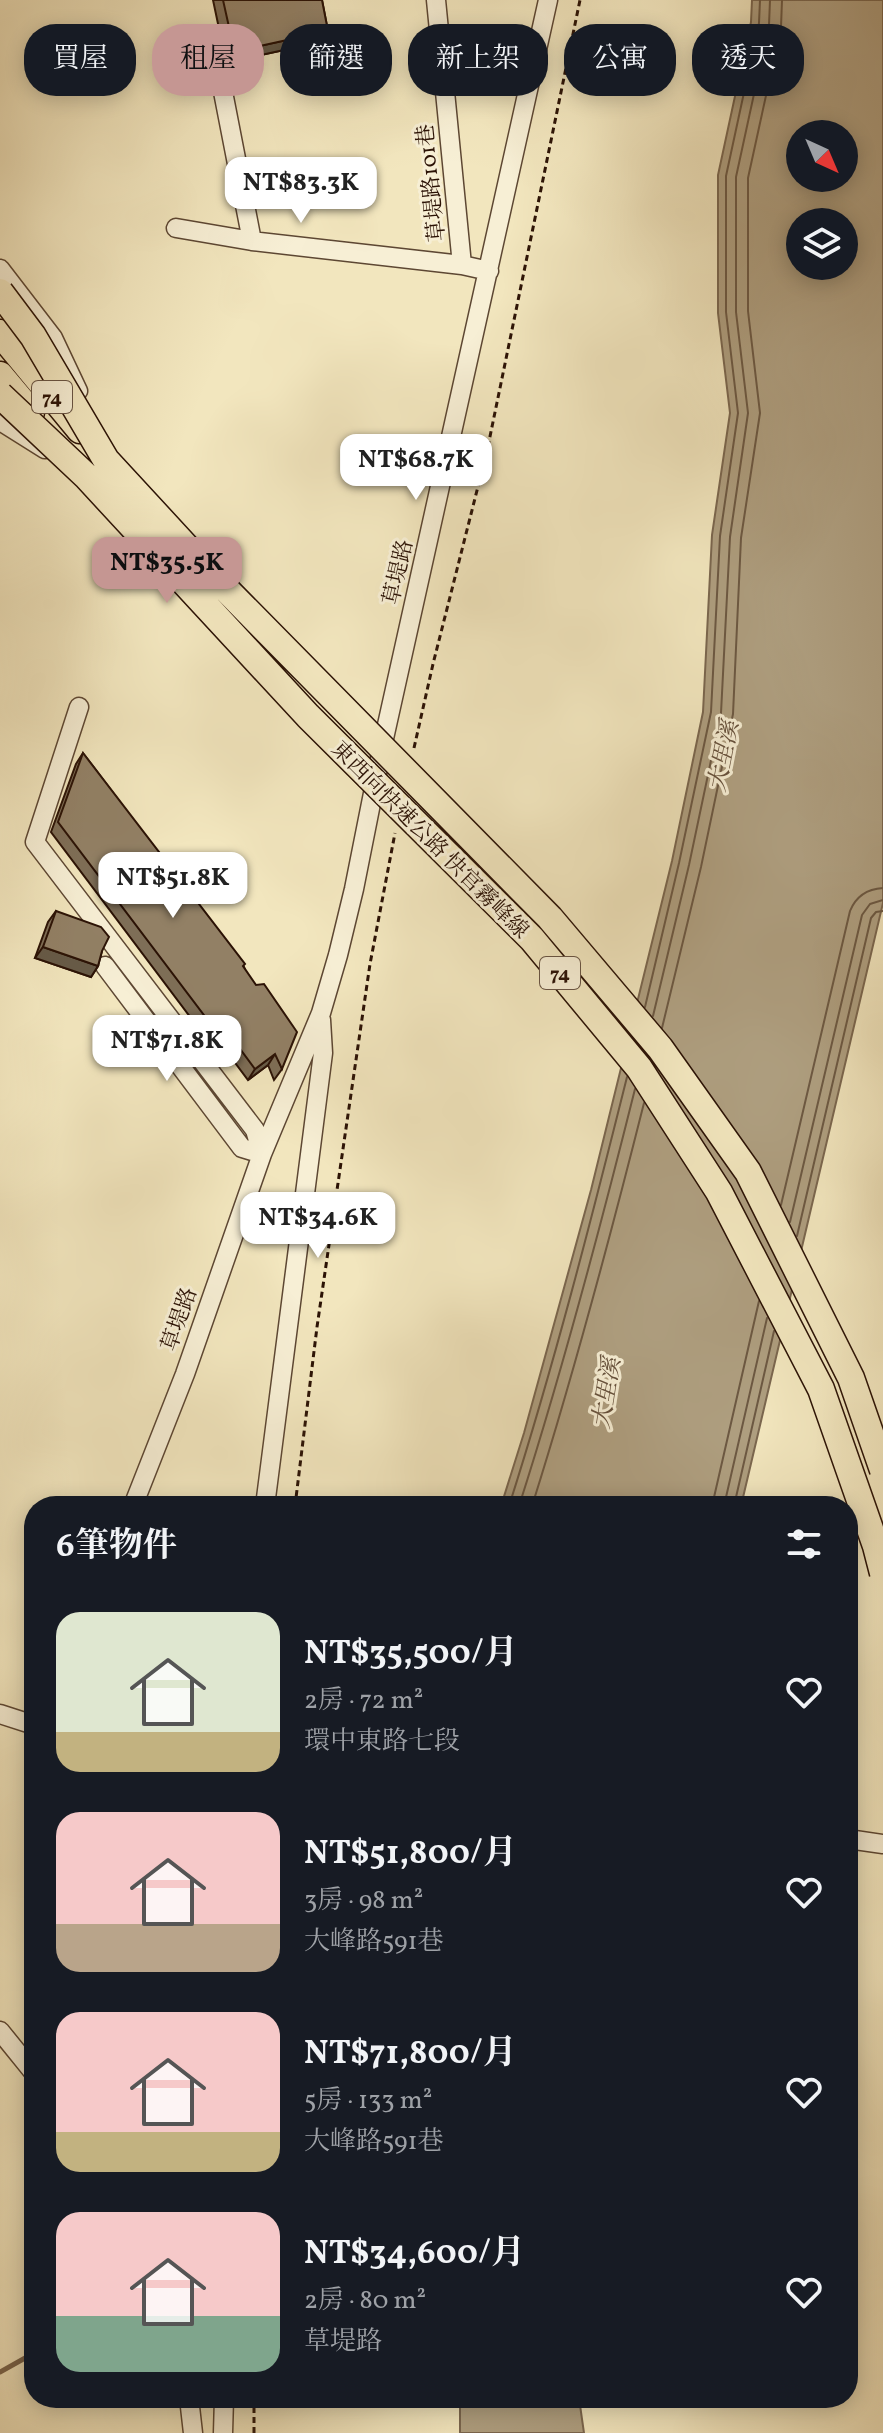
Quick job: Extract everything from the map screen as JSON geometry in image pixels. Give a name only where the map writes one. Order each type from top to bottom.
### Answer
[{"type":"highway","points":[[0,292],[33,336],[96,468]]},
{"type":"highway","name":"東西向快速公路 快官霧峰線","points":[[0,333],[96,468],[308,716],[532,939],[639,1068],[719,1192],[821,1389],[883,1573]]},
{"type":"highway","name":"東西向快速公路 快官霧峰線","points":[[0,375],[212,575],[550,918],[660,1048],[748,1172],[851,1378],[883,1470]]},
{"type":"highway","points":[[0,395],[96,468]]},
{"type":"street","name":"草堤路101巷","points":[[436,0],[462,265]]},
{"type":"street","name":"草堤路","points":[[137,1496],[185,1374],[262,1154],[321,1013],[338,955],[548,0]]},
{"type":"street","points":[[224,96],[252,241]]},
{"type":"street","points":[[176,228],[252,241],[462,265],[489,271]]},
{"type":"street","points":[[0,269],[53,338],[93,426],[111,456],[216,572],[383,743]]},
{"type":"street","points":[[0,313],[93,426]]},
{"type":"street","points":[[0,387],[55,455],[374,788]]},
{"type":"street","points":[[0,421],[55,455]]},
{"type":"street","points":[[79,707],[35,842],[255,1130],[262,1154]]},
{"type":"street","points":[[105,966],[242,1148],[262,1154]]},
{"type":"street","name":"草堤路","points":[[266,1496],[323,1053],[321,1013]]},
{"type":"street","points":[[0,1714],[24,1722]]},
{"type":"street","points":[[858,1840],[883,1844]]},
{"type":"street","points":[[0,2031],[24,2061]]},
{"type":"street","points":[[190,2408],[193,2433]]},
{"type":"street","points":[[223,2433],[224,2408]]},
{"type":"path","points":[[413,751],[487,451],[580,0]]},
{"type":"path","points":[[296,1496],[317,1327],[370,964],[398,824]]},
{"type":"path","points":[[254,2408],[254,2433]]},
{"type":"water","name":"大里溪","points":[[752,0],[883,0],[883,903],[743,1496],[504,1496],[591,1190],[672,861],[703,712],[712,535],[730,413],[718,313],[718,175],[735,96],[804,96],[804,24],[751,24]]},
{"type":"water","points":[[460,2408],[580,2408],[584,2433],[460,2433]]},
{"type":"building","points":[[223,0],[322,0],[327,24],[280,24],[280,42],[264,45],[264,24],[228,24]]},
{"type":"building","points":[[83,753],[245,964],[243,966],[256,985],[264,984],[297,1032],[282,1069],[275,1054],[255,1069],[226,1030],[219,1035],[58,822]]},
{"type":"building","points":[[56,911],[101,927],[109,937],[98,966],[43,947]]},
{"type":"waterway","points":[[0,2372],[24,2359]]}]
